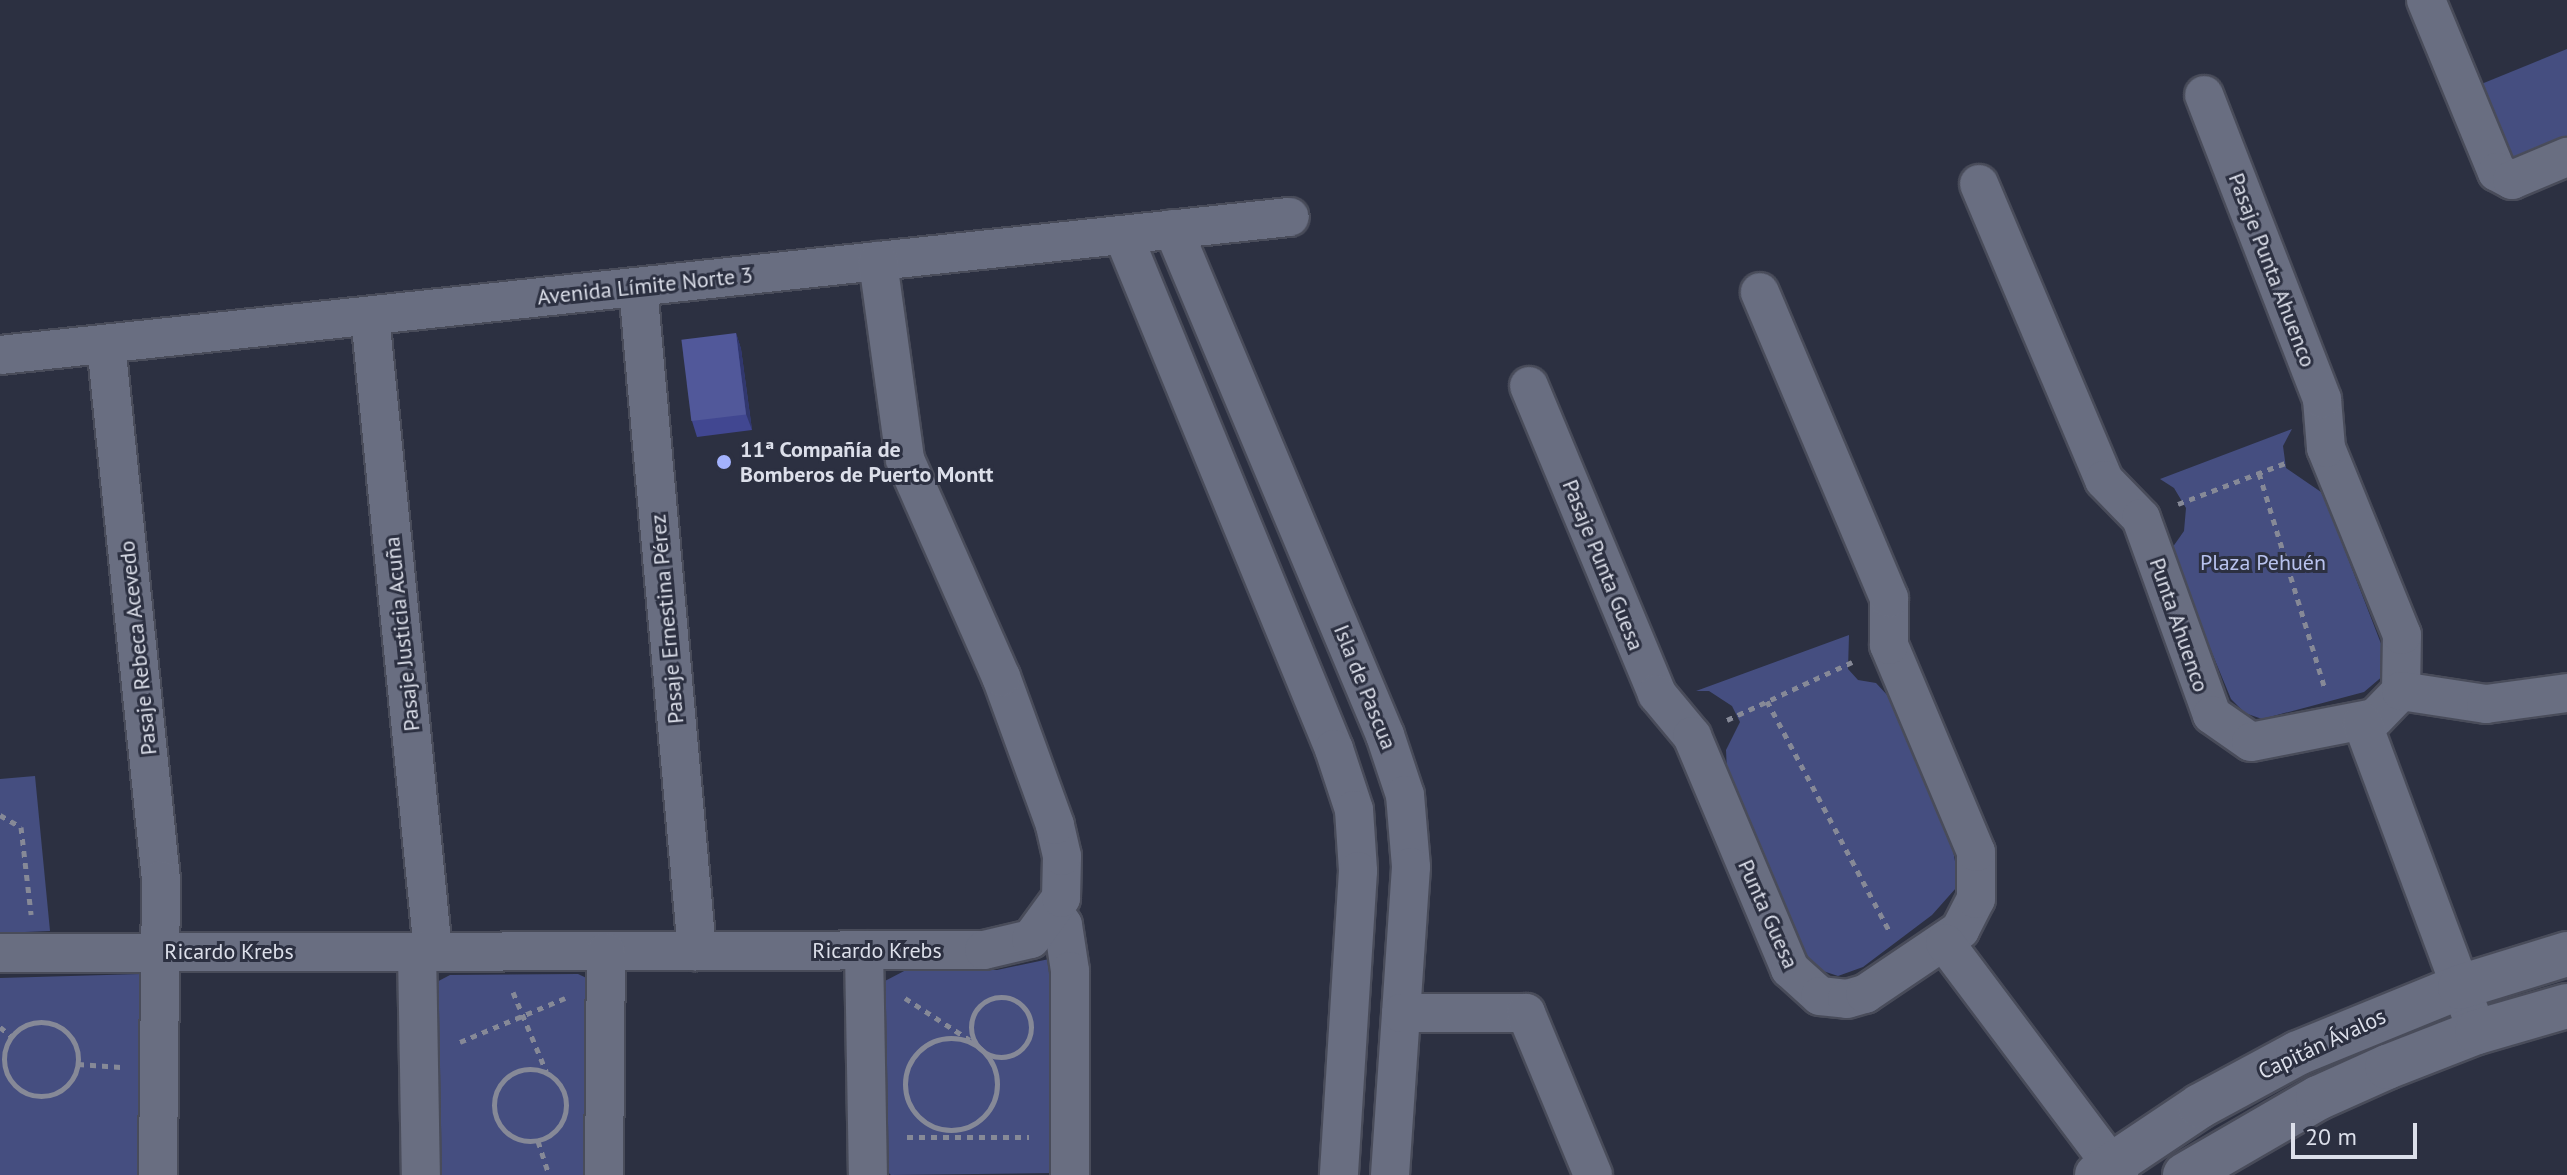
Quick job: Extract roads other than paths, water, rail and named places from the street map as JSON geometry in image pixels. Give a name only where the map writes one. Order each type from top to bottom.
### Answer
[{"type":"street","points":[[2426,0],[2497,172],[2512,180],[2567,157]]},
{"type":"street","name":"Pasaje Punta Ahuenco","points":[[2204,95],[2322,399],[2326,448],[2402,635],[2401,691]]},
{"type":"street","name":"Punta Ahuenco","points":[[1979,184],[2104,480],[2141,518],[2203,697],[2223,727],[2251,742],[2350,725],[2386,710],[2401,691]]},
{"type":"street","name":"Avenida Límite Norte 3","points":[[0,355],[1290,217]]},
{"type":"street","name":"Isla de Pascua","points":[[1173,229],[1397,765],[1411,867],[1390,1175]]},
{"type":"street","points":[[1123,235],[1334,749],[1354,810],[1358,871],[1339,1175]]},
{"type":"street","points":[[878,261],[898,438],[1048,794],[1063,879],[1055,913],[1063,925],[1070,971],[1070,1175]]},
{"type":"street","name":"Pasaje Ernestina Pérez","points":[[638,287],[697,951]]},
{"type":"street","name":"Punta Guesa","points":[[1692,736],[1799,980],[1820,996],[1847,999],[1908,967],[1960,930],[1976,899],[1976,852],[1889,645],[1889,598],[1760,292]]},
{"type":"street","name":"Pasaje Justicia Acuña","points":[[370,316],[425,952],[418,1060],[421,1175]]},
{"type":"street","name":"Pasaje Rebeca Acevedo","points":[[106,344],[156,801],[164,952],[158,1175]]},
{"type":"street","name":"Pasaje Punta Guesa","points":[[1529,386],[1657,694],[1692,736]]},
{"type":"street","points":[[2401,691],[2486,704],[2567,693]]},
{"type":"street","points":[[2350,725],[2477,1032]]},
{"type":"street","name":"Ricardo Krebs","points":[[0,953],[496,952],[606,966],[697,951],[864,957],[1009,948],[1031,939],[1055,913]]},
{"type":"street","points":[[1945,943],[2109,1171]]},
{"type":"street","name":"Capitán Ávalos","points":[[2109,1171],[2200,1106],[2298,1053],[2460,987],[2567,954]]},
{"type":"street","points":[[864,957],[868,1175]]},
{"type":"street","points":[[604,1175],[606,966]]},
{"type":"street","points":[[2185,1175],[2318,1098],[2477,1032],[2567,1006]]},
{"type":"street","points":[[1401,1013],[1526,1013],[1593,1175]]},
{"type":"place","name":"11ª Compañía de Bomberos de Puerto Montt","points":[[724,462]]},
{"type":"park label","name":"Plaza Pehuén","points":[[2263,563]]}]
